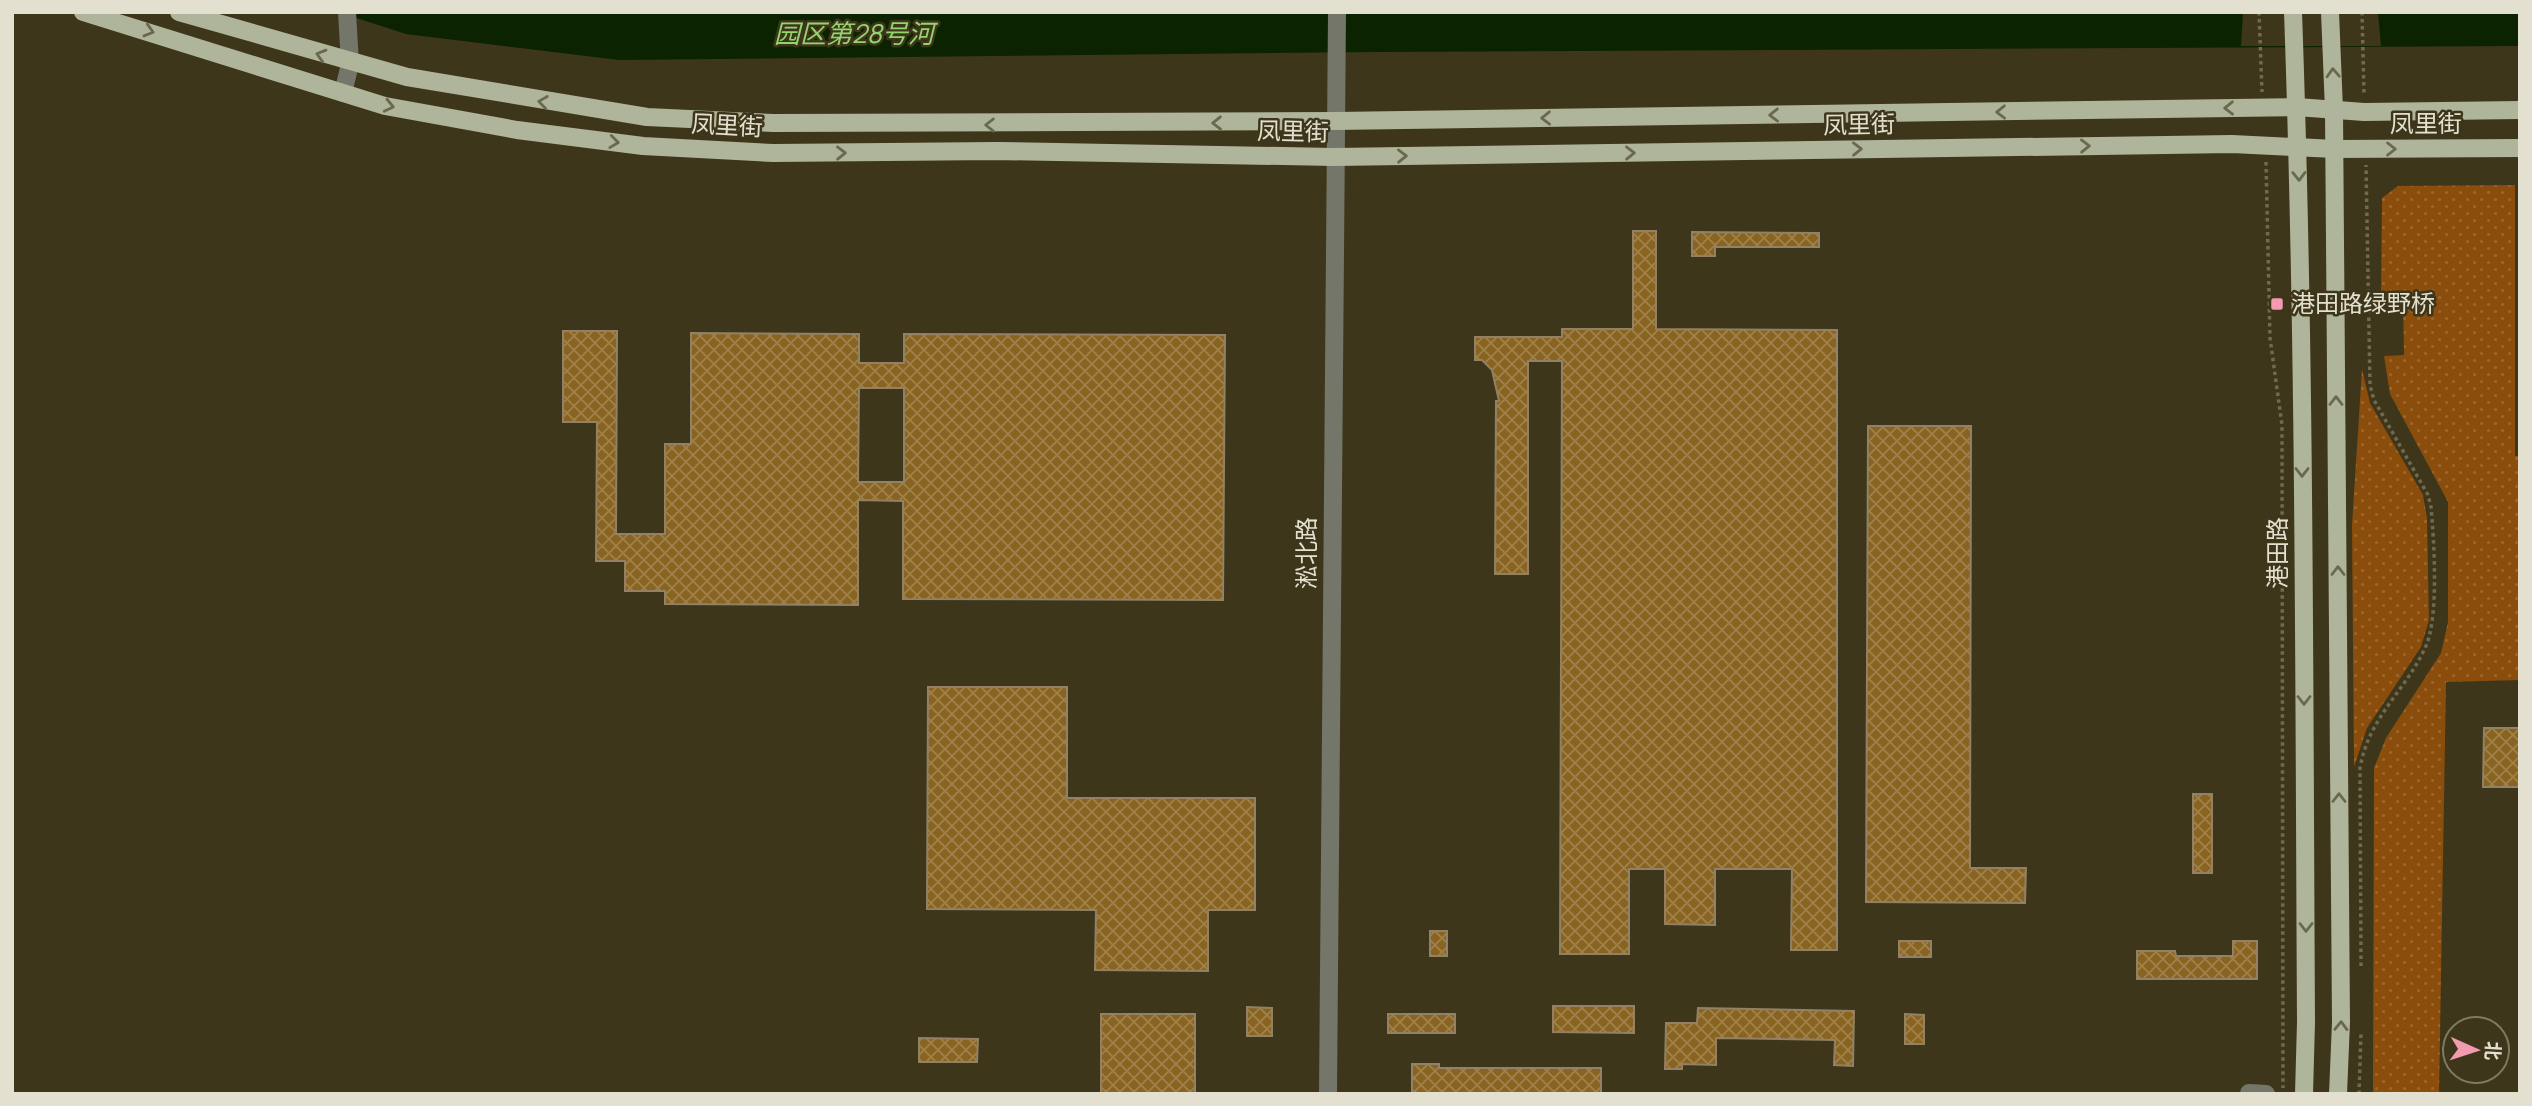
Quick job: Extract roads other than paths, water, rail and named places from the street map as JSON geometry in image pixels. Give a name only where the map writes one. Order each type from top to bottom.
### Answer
[{"type":"main road","name":"凤里街","points":[[83,12],[385,106],[517,130],[643,146],[773,153],[997,151],[1334,157],[2265,146],[2334,149],[2520,148]]},
{"type":"main road","name":"凤里街","points":[[179,12],[350,64],[508,96],[647,117],[773,123],[1335,121],[2297,107],[2364,112],[2520,110]]},
{"type":"main road","name":"港田路","points":[[2293,12],[2299,148],[2306,1008],[2304,1094]]},
{"type":"main road","points":[[2330,12],[2334,110],[2341,1022],[2338,1094]]},
{"type":"street","name":"淞北路","points":[[1328,1094],[1337,12]]},
{"type":"street","points":[[343,93],[350,64],[347,18]]},
{"type":"street","points":[[2249,1093],[2266,1094]]},
{"type":"water","name":"园区第28号河","points":[[338,12],[2520,12],[2520,46],[1376,52],[619,60],[406,34]]},
{"type":"place","name":"港田路绿野桥","points":[[2277,304]]}]
